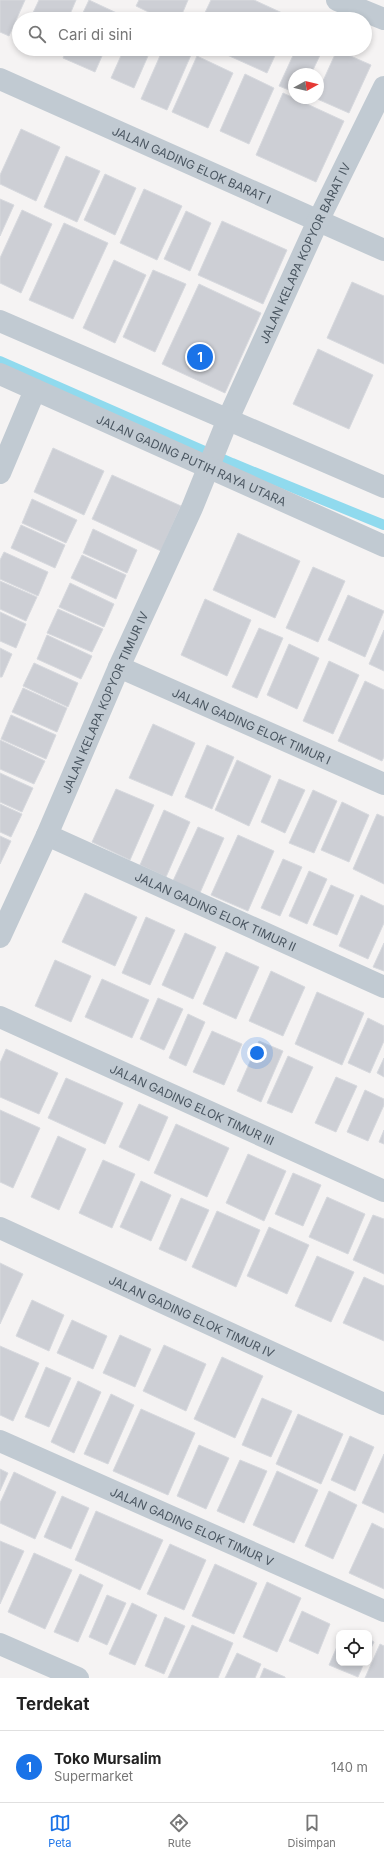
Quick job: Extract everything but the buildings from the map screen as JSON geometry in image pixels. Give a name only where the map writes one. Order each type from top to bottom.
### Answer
[{"type":"street","points":[[337,0],[367,12]]},
{"type":"street","points":[[372,14],[384,19]]},
{"type":"street","name":"JALAN GADING ELOK BARAT I","points":[[0,80],[384,250]]},
{"type":"street","name":"JALAN KELAPA KOPYOR BARAT IV","points":[[210,464],[226,423],[318,221],[384,87]]},
{"type":"street","points":[[0,320],[226,423],[384,488]]},
{"type":"street","name":"JALAN GADING PUTIH RAYA UTARA","points":[[0,374],[210,464],[384,546]]},
{"type":"street","points":[[0,473],[36,390]]},
{"type":"street","name":"JALAN KELAPA KOPYOR TIMUR IV","points":[[0,937],[47,835],[119,668],[210,464]]},
{"type":"street","name":"JALAN GADING ELOK TIMUR I","points":[[119,668],[384,784]]},
{"type":"street","name":"JALAN GADING ELOK TIMUR II","points":[[47,835],[384,987]]},
{"type":"street","name":"JALAN GADING ELOK TIMUR III","points":[[0,1017],[384,1191]]},
{"type":"street","name":"JALAN GADING ELOK TIMUR IV","points":[[0,1228],[384,1404]]},
{"type":"street","name":"JALAN GADING ELOK TIMUR V","points":[[0,1442],[384,1611]]},
{"type":"street","points":[[0,1644],[78,1678]]},
{"type":"waterway","points":[[0,361],[232,463],[384,525]]},
{"type":"place","name":"Toko Mursalim","points":[[200,357]]}]
